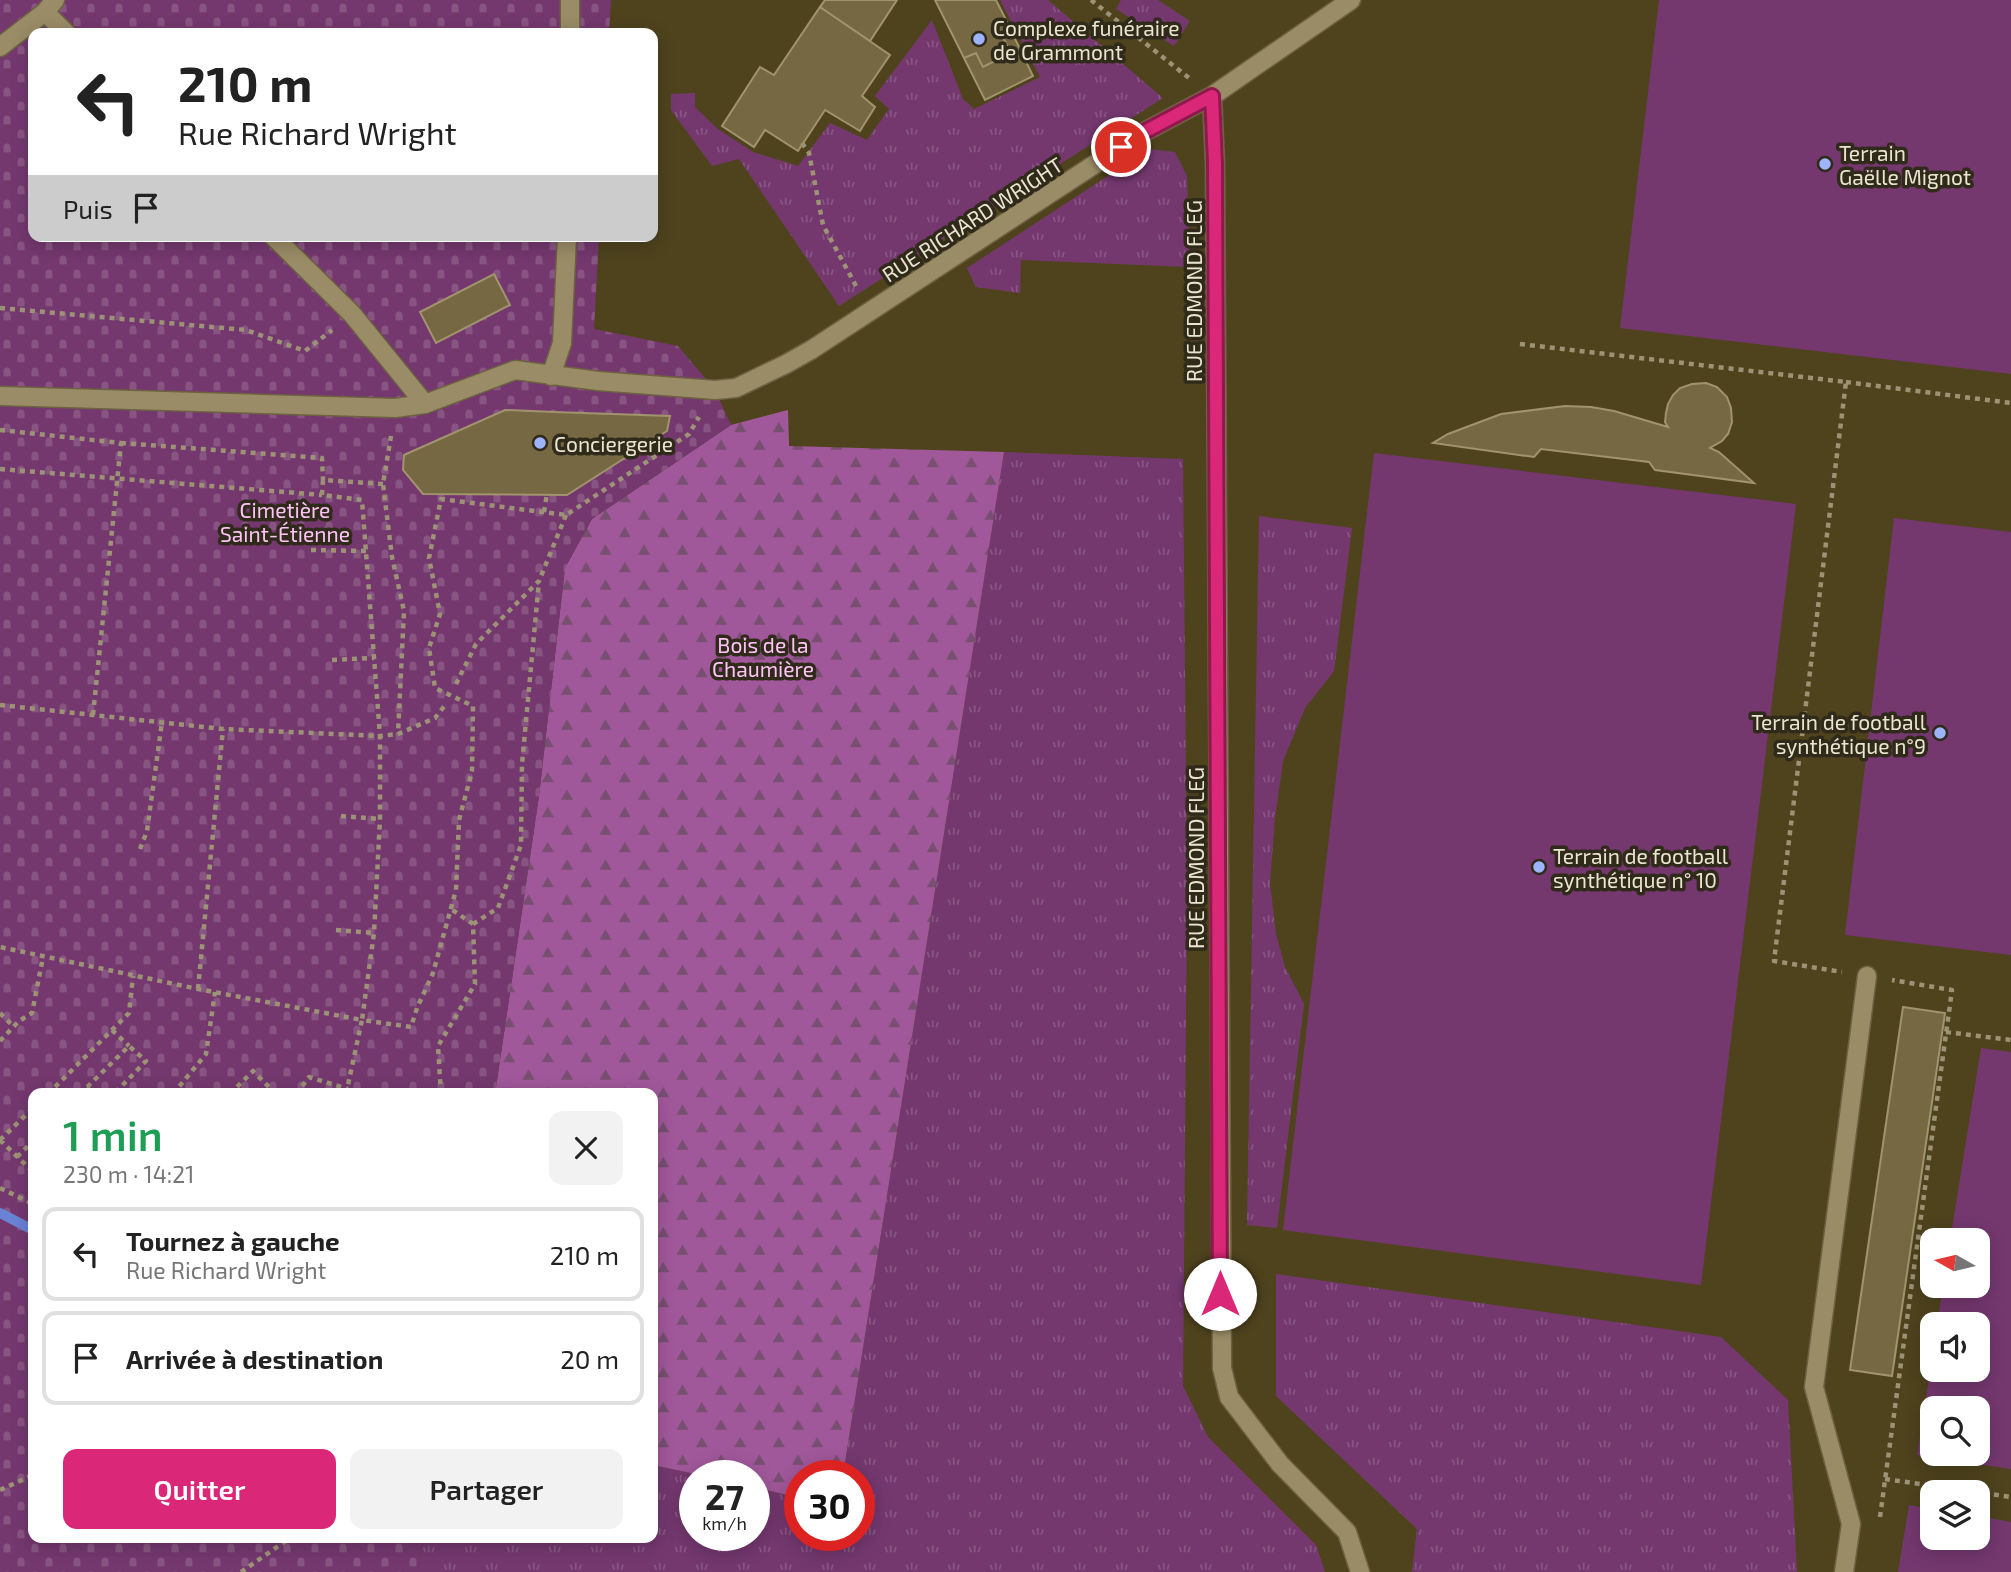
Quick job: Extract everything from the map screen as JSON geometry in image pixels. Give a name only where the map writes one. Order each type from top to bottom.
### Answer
[{"type":"street","points":[[570,0],[570,28]]},
{"type":"street","name":"RUE RICHARD WRIGHT","points":[[0,396],[395,408],[425,404],[515,370],[551,376],[715,390],[736,388],[786,364],[881,305],[1144,132],[1212,96],[1351,0]]},
{"type":"street","points":[[0,47],[50,6],[63,28]]},
{"type":"street","name":"RUE EDMOND FLEG","points":[[1212,96],[1215,163],[1222,1368],[1229,1396],[1273,1454],[1347,1532],[1360,1572]]},
{"type":"street","points":[[279,242],[352,314],[425,404]]},
{"type":"street","points":[[551,376],[562,343],[567,242]]},
{"type":"street","points":[[1844,1572],[1851,1524],[1814,1387],[1867,976]]},
{"type":"path","points":[[1091,0],[1212,96]]},
{"type":"path","points":[[802,144],[808,153],[823,225],[860,293],[881,305]]},
{"type":"path","points":[[0,309],[246,330],[305,351],[352,314]]},
{"type":"path","points":[[1520,344],[2011,403]]},
{"type":"path","points":[[1846,382],[1774,961],[1952,990],[1880,1519]]},
{"type":"path","points":[[473,924],[498,908],[520,845],[522,764],[539,581],[566,515],[689,434],[715,390]]},
{"type":"path","points":[[395,408],[383,484],[392,557],[404,611],[398,734]]},
{"type":"path","points":[[0,430],[121,443],[322,458],[322,495]]},
{"type":"path","points":[[93,715],[121,443]]},
{"type":"path","points":[[0,469],[362,500],[380,736],[380,819],[374,933],[362,1020],[348,1088]]},
{"type":"path","points":[[323,480],[383,484]]},
{"type":"path","points":[[544,512],[547,495]]},
{"type":"path","points":[[0,947],[198,989],[411,1027],[433,973],[456,890],[459,820],[472,771],[473,706],[435,688],[429,648],[440,614],[429,558],[441,499],[566,515]]},
{"type":"path","points":[[311,550],[366,551]]},
{"type":"path","points":[[456,684],[476,644],[539,581]]},
{"type":"path","points":[[332,660],[374,658]]},
{"type":"path","points":[[0,705],[223,729],[380,736],[398,734],[435,718],[446,704]]},
{"type":"path","points":[[141,849],[147,831],[162,723]]},
{"type":"path","points":[[198,989],[223,729]]},
{"type":"path","points":[[341,816],[380,819]]},
{"type":"path","points":[[451,909],[473,924]]},
{"type":"path","points":[[441,1088],[438,1046],[475,984],[473,924]]},
{"type":"path","points":[[336,930],[374,933]]},
{"type":"path","points":[[0,1041],[19,1021],[32,1013],[43,957]]},
{"type":"path","points":[[55,1088],[129,1013],[133,976]]},
{"type":"path","points":[[178,1088],[206,1054],[215,992]]},
{"type":"path","points":[[0,1013],[14,1027]]},
{"type":"path","points":[[112,1030],[146,1061],[120,1088]]},
{"type":"path","points":[[1946,1032],[2011,1040]]},
{"type":"path","points":[[87,1087],[129,1046]]},
{"type":"path","points":[[236,1088],[253,1071],[269,1087]]},
{"type":"path","points":[[301,1088],[309,1077],[339,1088]]},
{"type":"path","points":[[28,1113],[0,1140],[28,1167]]},
{"type":"path","points":[[17,1157],[28,1146]]},
{"type":"path","points":[[0,1188],[28,1202]]},
{"type":"path","points":[[0,1490],[28,1477]]},
{"type":"path","points":[[1885,1479],[2011,1497]]},
{"type":"path","points":[[240,1572],[283,1543]]},
{"type":"green space","name":"Cimetière Saint-Étienne","points":[[0,0],[611,0],[609,28],[28,28],[28,242],[599,242],[594,329],[678,346],[715,390],[731,425],[592,519],[565,568],[539,796],[496,1088],[28,1088],[28,1543],[423,1543],[418,1572],[0,1572]]},
{"type":"green space","points":[[1000,0],[1048,0],[1163,98],[839,306],[739,159],[712,166],[671,110],[671,94],[695,93],[695,107],[718,129],[753,152],[798,166],[830,123],[867,140],[889,109],[875,96],[932,20],[963,99],[974,109],[1040,77]]},
{"type":"green space","points":[[1121,0],[1158,0],[1190,21],[1174,46],[1116,9]]},
{"type":"green space","name":"Terrain Gaëlle Mignot","points":[[1659,0],[2011,0],[2011,374],[1620,328]]},
{"type":"green space","points":[[1149,149],[1175,152],[1187,176],[1190,267],[1021,260],[1020,293],[976,287],[967,268]]},
{"type":"green space","name":"Bois de la Chaumière","points":[[788,410],[789,446],[1004,452],[845,1460],[784,1460],[784,1494],[770,1491],[770,1460],[679,1460],[679,1471],[658,1466],[658,1088],[496,1088],[539,796],[565,568],[592,519],[731,425]]},
{"type":"green space","points":[[1004,452],[1183,459],[1187,892],[1183,1386],[1208,1437],[1316,1545],[1325,1572],[418,1572],[423,1543],[658,1543],[658,1466],[679,1471],[679,1551],[770,1551],[770,1491],[784,1494],[784,1551],[875,1551],[875,1460],[845,1460]]},
{"type":"green space","name":"Terrain de football synthétique n° 10","points":[[1374,453],[1796,504],[1701,1285],[1283,1230]]},
{"type":"green space","points":[[1259,516],[1352,528],[1334,671],[1305,708],[1283,761],[1275,818],[1270,883],[1276,934],[1285,967],[1304,1004],[1277,1228],[1247,1225]]},
{"type":"green space","name":"Terrain de football synthétique n°9","points":[[1894,518],[2011,532],[2011,955],[1845,935]]},
{"type":"green space","points":[[1981,1048],[2011,1052],[2011,1469],[1990,1466],[1990,1396],[1926,1396],[1928,1382],[1990,1382],[1990,1312],[1939,1312],[1941,1298],[1990,1298],[1990,1228],[1952,1228]]},
{"type":"green space","points":[[1276,1274],[1721,1337],[1788,1400],[1797,1572],[1412,1572],[1417,1529],[1276,1396]]},
{"type":"green space","points":[[1909,1505],[1920,1507],[1920,1550],[1990,1550],[1990,1518],[2011,1522],[2011,1572],[1898,1572]]},
{"type":"building","points":[[825,0],[897,0],[870,41],[820,7]]},
{"type":"building","name":"Complexe funéraire de Grammont","points":[[935,0],[996,0],[1006,20],[997,26],[1011,53],[983,67],[976,53],[964,58]]},
{"type":"building","points":[[820,7],[890,55],[862,96],[875,107],[860,131],[825,110],[798,151],[765,130],[754,147],[722,126],[760,67],[774,75]]},
{"type":"building","points":[[1006,20],[1033,76],[985,100],[964,58],[976,53],[983,67],[1011,53],[997,26]]},
{"type":"building","points":[[494,274],[510,305],[436,343],[420,312]]},
{"type":"building","points":[[1706,383],[1717,387],[1727,397],[1732,422],[1728,434],[1710,448],[1719,452],[1754,483],[1655,470],[1649,462],[1541,449],[1534,457],[1433,443],[1448,434],[1501,414],[1565,406],[1614,411],[1668,427],[1665,422],[1666,413],[1673,395],[1680,388]]},
{"type":"building","name":"Conciergerie","points":[[505,410],[670,416],[667,431],[567,495],[423,494],[403,470],[404,455]]},
{"type":"building","points":[[1903,1007],[1945,1013],[1892,1376],[1850,1370]]},
{"type":"waterway","points":[[0,1213],[28,1227]]},
{"type":"place","name":"Complexe funéraire de Grammont","points":[[979,39]]},
{"type":"place","name":"Terrain Gaëlle Mignot","points":[[1825,164]]},
{"type":"place","name":"Conciergerie","points":[[540,443]]},
{"type":"place","name":"Terrain de football synthétique n°9","points":[[1940,733]]},
{"type":"place","name":"Terrain de football synthétique n° 10","points":[[1539,867]]},
{"type":"route","points":[[1121,147],[1212,96],[1215,163],[1220,1294]]}]
